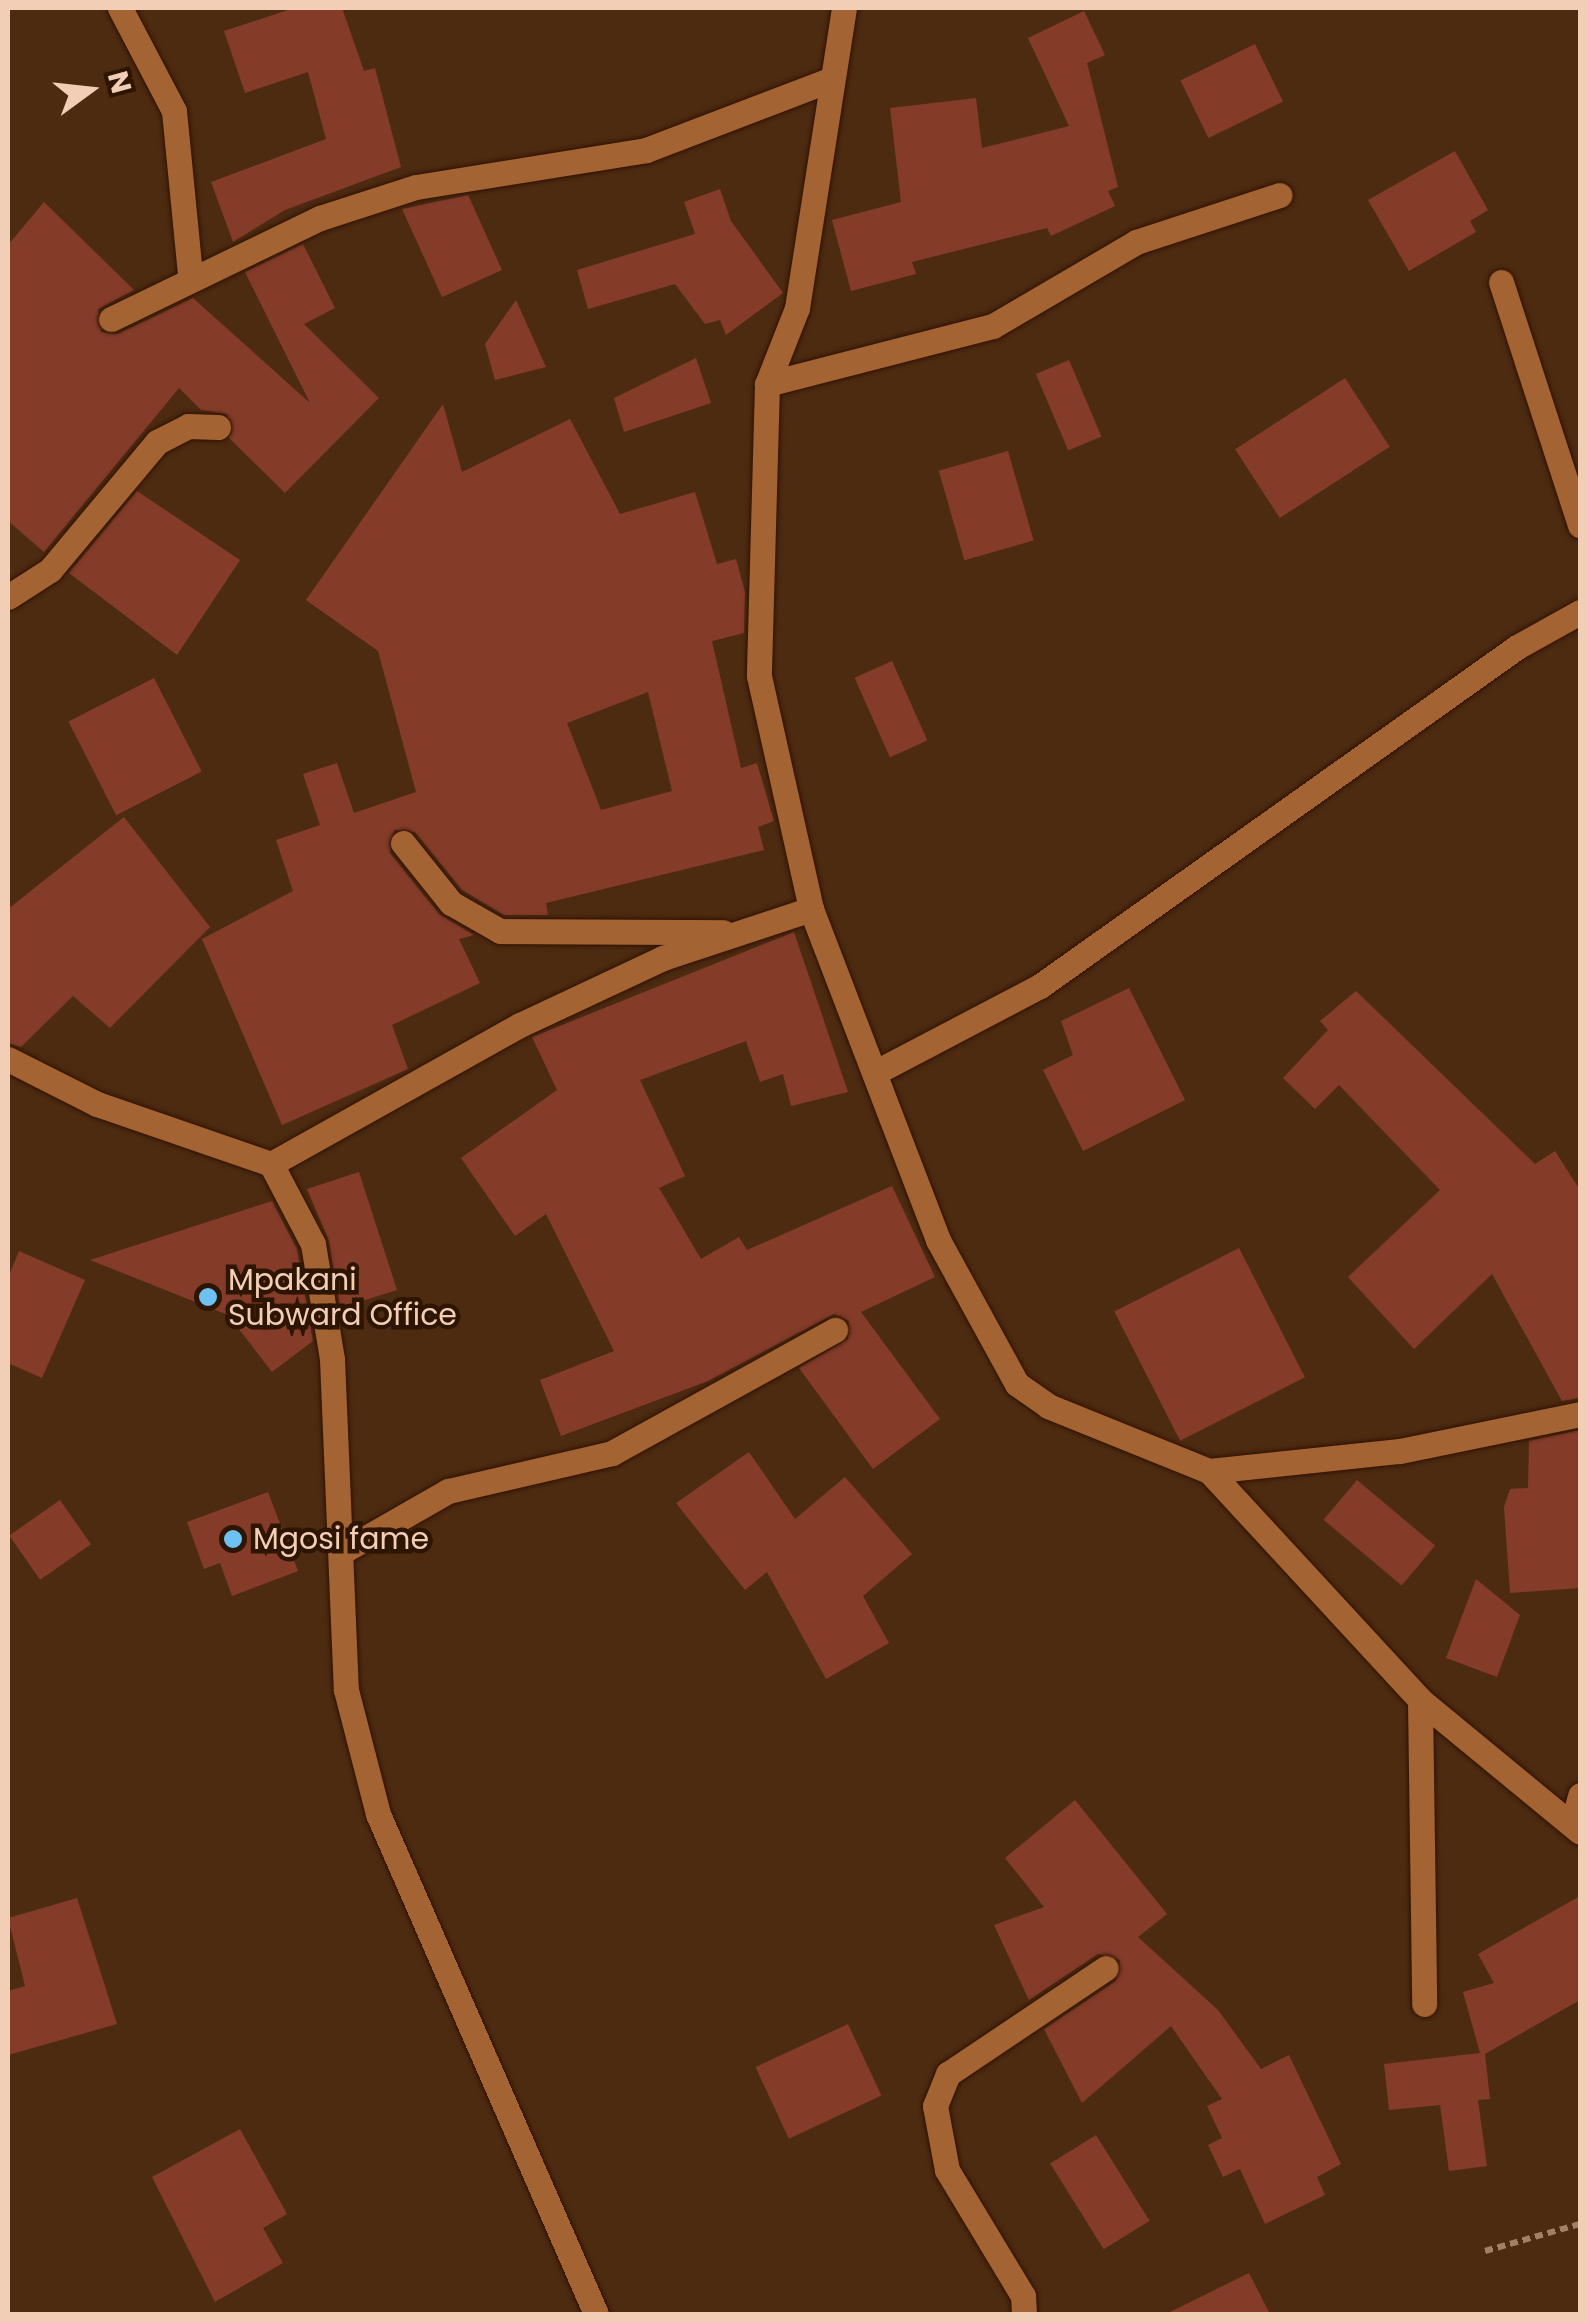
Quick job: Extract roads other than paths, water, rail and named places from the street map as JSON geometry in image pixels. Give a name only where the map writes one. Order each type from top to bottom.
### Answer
[{"type":"street","points":[[120,8],[174,111],[190,274]]},
{"type":"street","points":[[844,8],[829,80],[797,308],[767,384],[760,676],[810,909],[938,1240],[1017,1384],[1048,1406],[1209,1471],[1420,1700],[1577,1827]]},
{"type":"street","points":[[112,319],[190,274],[416,187],[646,150],[829,80]]},
{"type":"street","points":[[767,384],[994,326],[1136,242],[1280,195]]},
{"type":"street","points":[[1502,282],[1580,524]]},
{"type":"street","points":[[8,597],[50,570],[157,442],[188,426],[218,427]]},
{"type":"street","points":[[876,1072],[1040,986],[1517,647],[1580,612]]},
{"type":"street","points":[[403,842],[450,903],[500,931],[738,932]]},
{"type":"street","points":[[8,1059],[225,1156],[271,1164],[520,1025],[738,932],[810,909]]},
{"type":"street","points":[[271,1164],[314,1244],[346,1550],[346,1690],[378,1814],[596,2314]]},
{"type":"street","points":[[346,1550],[448,1491],[612,1453],[835,1330]]},
{"type":"street","points":[[1209,1471],[1400,1451],[1580,1414]]},
{"type":"street","points":[[1420,1700],[1424,2004]]},
{"type":"street","points":[[1577,1827],[1580,1794]]},
{"type":"street","points":[[1024,2314],[1023,2296],[948,2170],[935,2106],[948,2074],[1106,1968]]},
{"type":"place","name":"Mpakani Subward Office","points":[[208,1297]]},
{"type":"place","name":"Mgosi fame","points":[[233,1539]]}]
